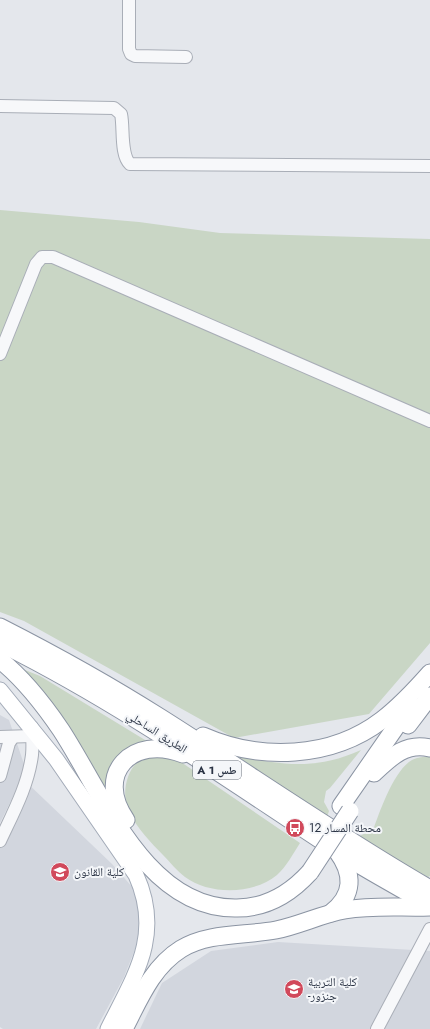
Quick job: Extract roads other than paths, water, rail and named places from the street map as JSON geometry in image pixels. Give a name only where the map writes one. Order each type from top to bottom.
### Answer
[{"type":"highway","name":"الطريق الساحلي","points":[[0,627],[86,673],[160,718],[430,889]]},
{"type":"highway","name":"الطريق الساحلي","points":[[0,643],[83,687],[210,766],[336,850],[430,906]]},
{"type":"highway","points":[[0,660],[38,698],[62,731],[116,822],[136,851],[160,877],[183,895],[203,904],[226,909],[248,908],[272,902],[288,893],[306,869],[345,809],[376,754],[430,680]]},
{"type":"highway","points":[[160,718],[224,746],[258,753],[294,754],[325,747],[354,737],[381,721],[400,705],[430,673]]},
{"type":"highway","points":[[345,809],[374,773],[430,696]]},
{"type":"highway","points":[[374,773],[393,755],[404,749],[418,746],[430,748]]},
{"type":"highway","points":[[210,766],[176,752],[160,748],[144,749],[131,755],[122,762],[116,774],[114,787],[116,801],[123,816],[143,844],[166,870],[186,886],[206,894],[227,898],[248,898],[269,892],[306,869]]},
{"type":"highway","points":[[330,913],[343,901],[349,886],[349,874],[343,859],[336,850]]},
{"type":"highway","points":[[398,870],[419,876],[430,877]]},
{"type":"highway","points":[[124,1029],[146,987],[168,959],[181,949],[196,942],[212,938],[277,930],[330,913],[359,908],[430,906]]},
{"type":"main road","points":[[0,690],[32,731],[126,860],[136,875],[143,891],[148,920],[146,944],[108,1029]]},
{"type":"main road","points":[[116,1011],[146,987]]},
{"type":"street","points":[[129,0],[129,49],[131,54],[135,56],[186,57]]},
{"type":"street","points":[[0,106],[114,108],[120,114],[124,154],[126,160],[130,164],[430,166]]},
{"type":"street","points":[[0,354],[36,264],[42,257],[53,257],[430,421]]},
{"type":"street","points":[[0,737],[13,737],[32,731],[32,755],[26,782],[0,841]]},
{"type":"street","points":[[0,776],[13,737]]},
{"type":"street","points":[[382,1027],[430,929]]},
{"type":"place","name":"محطة المسار 12","points":[[295,828]]},
{"type":"place","name":"كلية القانون","points":[[60,872]]},
{"type":"place","name":"كلية التربية -جنزور","points":[[294,989]]}]
